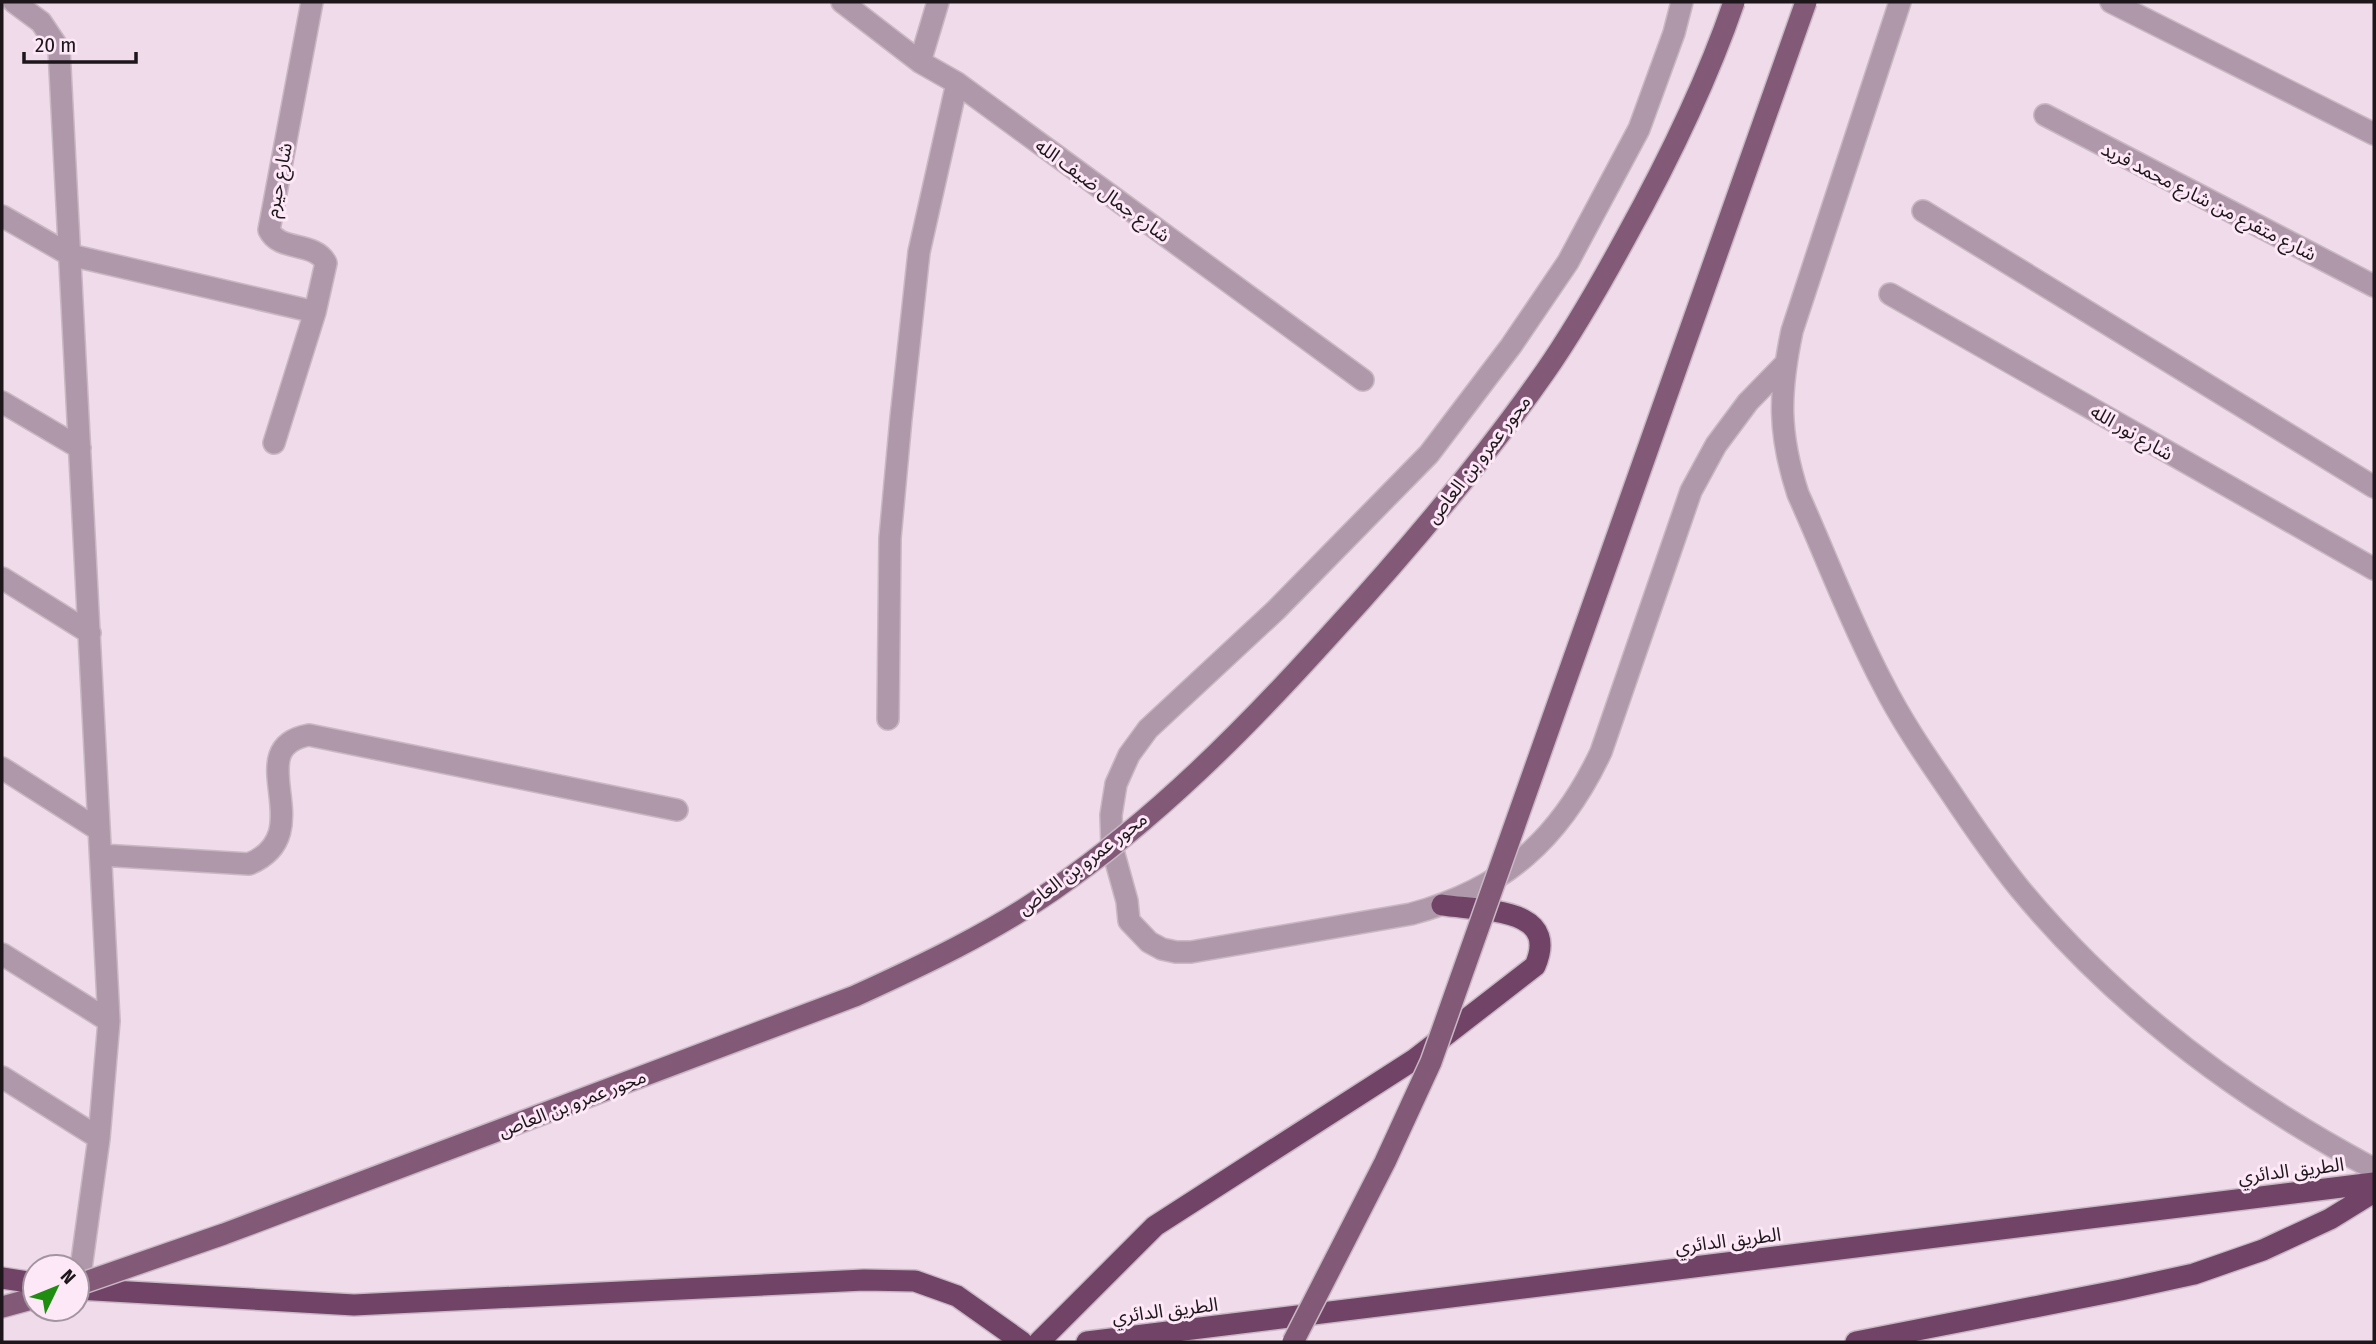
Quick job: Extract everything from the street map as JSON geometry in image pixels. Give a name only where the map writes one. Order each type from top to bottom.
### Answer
[{"type":"highway","points":[[1039,1342],[1155,1226],[1415,1059],[1535,966],[1542,951],[1540,935],[1531,922],[1516,915],[1442,905]]},
{"type":"highway","name":"الطريق الدائري","points":[[1087,1342],[2374,1182]]},
{"type":"highway","points":[[1856,1342],[2193,1274],[2263,1250],[2330,1219],[2374,1192]]},
{"type":"highway","points":[[2,1278],[21,1281]]},
{"type":"highway","points":[[91,1289],[354,1305],[850,1281],[915,1281],[957,1296],[1022,1342]]},
{"type":"main road","name":"محور عمرو بن العاص","points":[[91,1283],[855,996],[931,961],[994,927],[1053,890],[1125,836],[1185,782],[1285,684],[1371,591],[1525,399],[1597,291],[1671,155],[1734,2]]},
{"type":"main road","points":[[1293,1342],[1385,1162],[1431,1062],[1806,2]]},
{"type":"main road","points":[[2,1307],[21,1302]]},
{"type":"street","points":[[14,2],[41,22],[59,49],[109,1021],[99,1138],[82,1253]]},
{"type":"street","name":"شارع حيرم","points":[[274,443],[315,312],[325,269],[323,258],[318,254],[271,236],[269,224],[312,2]]},
{"type":"street","name":"شارع جمال ضيف الله","points":[[842,2],[920,62],[957,83],[1363,380]]},
{"type":"street","points":[[920,62],[938,2]]},
{"type":"street","points":[[1682,2],[1674,33],[1639,129],[1568,262],[1511,346],[1429,454],[1276,610],[1148,729],[1129,755],[1116,784],[1111,815],[1112,847],[1127,901],[1129,921],[1138,933],[1162,949],[1191,952],[1411,914],[1442,905],[1500,876],[1550,834],[1587,782],[1601,752],[1691,491],[1716,445],[1748,402],[1785,364]]},
{"type":"street","points":[[1900,2],[1792,331],[1785,364],[1781,396],[1783,429],[1788,462],[1798,494],[1882,682],[1924,754],[2020,888],[2073,947],[2130,1002],[2192,1054],[2256,1100],[2324,1143],[2374,1170]]},
{"type":"street","points":[[2110,2],[2374,134]]},
{"type":"street","points":[[888,719],[890,538],[919,252],[957,83]]},
{"type":"street","name":"شارع متفرع من شارع محمد فريد","points":[[2045,115],[2374,286]]},
{"type":"street","points":[[1923,211],[2374,487]]},
{"type":"street","points":[[2,216],[70,255],[315,312]]},
{"type":"street","name":"شارع نور الله","points":[[1890,294],[2374,569]]},
{"type":"street","points":[[2,402],[80,448]]},
{"type":"street","points":[[2,579],[90,633]]},
{"type":"street","points":[[101,855],[249,864],[261,859],[272,850],[280,838],[283,824],[278,759],[288,743],[309,735],[677,810]]},
{"type":"street","points":[[2,768],[99,830]]},
{"type":"street","points":[[2,954],[109,1021]]},
{"type":"street","points":[[2,1077],[99,1138]]}]
